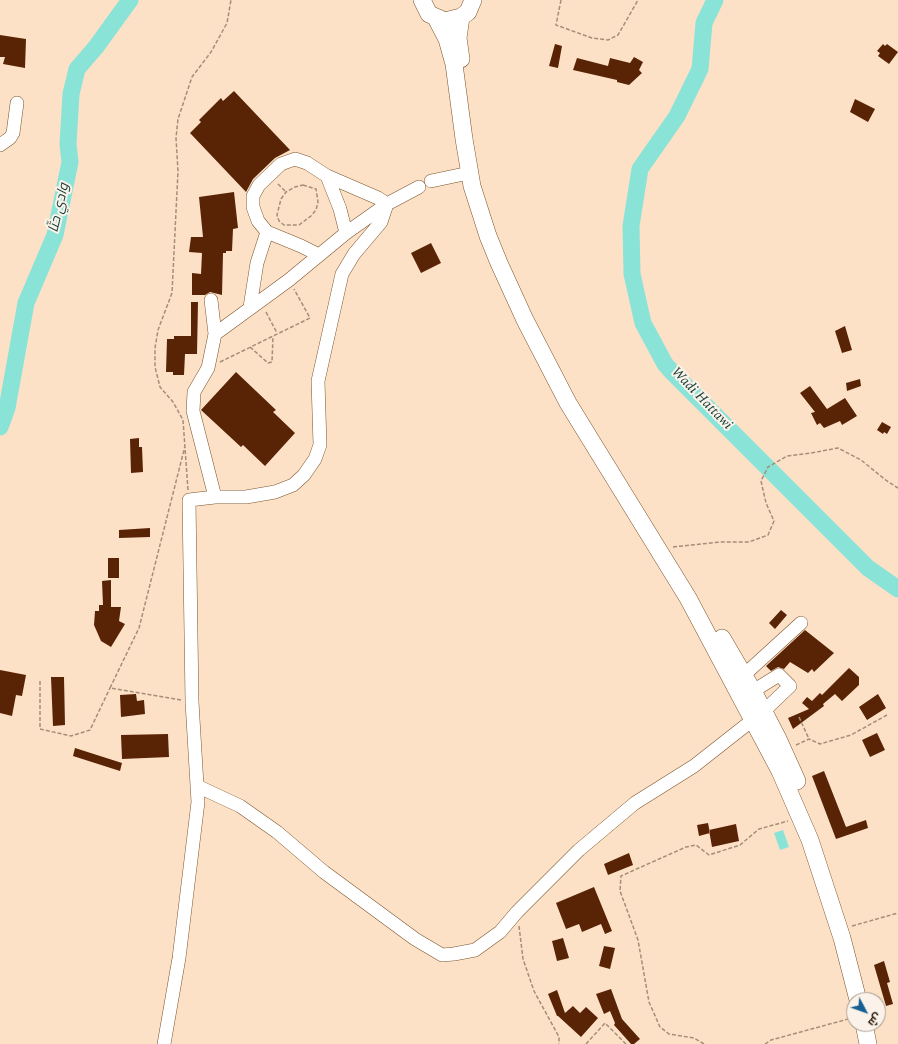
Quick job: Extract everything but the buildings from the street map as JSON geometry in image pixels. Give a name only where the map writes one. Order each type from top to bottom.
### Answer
[{"type":"main road","points":[[422,0],[429,14],[445,21],[461,17],[468,12],[473,0]]},
{"type":"main road","points":[[461,17],[459,29],[459,48],[472,145],[481,185],[496,234],[518,288],[582,409],[753,691],[758,716],[802,817],[842,938],[856,992]]},
{"type":"main road","points":[[436,18],[447,38],[454,64],[469,173],[479,211],[510,289],[540,352],[568,403],[688,598],[758,716],[783,751],[810,814],[849,927],[865,992]]},
{"type":"main road","points":[[866,1032],[868,1044]]},
{"type":"main road","points":[[875,1032],[877,1044]]},
{"type":"street","points":[[0,146],[6,143],[13,133],[17,103]]},
{"type":"street","points":[[319,255],[266,232],[258,221],[253,207],[253,196],[259,185],[281,164],[295,159],[307,163],[327,176],[378,198],[386,204]]},
{"type":"street","points":[[431,180],[469,173]]},
{"type":"street","points":[[327,176],[340,209],[346,233]]},
{"type":"street","points":[[215,334],[289,280],[346,233],[386,204],[419,187]]},
{"type":"street","points":[[164,1044],[179,958],[198,802],[192,702],[189,500],[246,496],[275,492],[293,485],[304,475],[315,459],[320,445],[318,381],[342,274],[354,254],[381,222],[386,204]]},
{"type":"street","points":[[255,304],[257,263],[266,232]]},
{"type":"street","points":[[211,300],[215,334],[208,368],[194,392],[192,411],[215,497]]},
{"type":"street","points":[[744,675],[801,623]]},
{"type":"street","points":[[196,786],[240,806],[277,832],[330,876],[415,939],[442,955],[454,954],[476,950],[500,932],[517,912],[578,850],[635,803],[694,766],[758,716],[790,686],[779,675],[753,691]]},
{"type":"path","points":[[189,500],[186,478],[183,420],[173,402],[160,386],[154,367],[155,348],[158,330],[172,292],[178,171],[176,138],[178,119],[192,77],[222,34],[227,23],[231,0]]},
{"type":"path","points":[[561,0],[556,25],[592,38],[608,40],[618,35],[638,0]]},
{"type":"path","points":[[303,185],[316,189],[318,202],[316,210],[311,216],[299,224],[284,224],[279,221],[277,207],[286,192],[294,187],[303,185]]},
{"type":"path","points":[[208,368],[310,318],[289,280]]},
{"type":"path","points":[[255,304],[277,334]]},
{"type":"path","points":[[250,347],[268,363],[272,362],[273,336]]},
{"type":"path","points":[[40,681],[40,729],[71,736],[90,730],[139,628],[185,443]]},
{"type":"path","points":[[667,548],[720,542],[749,542],[768,535],[774,521],[766,503],[761,481],[768,467],[787,456],[838,448],[861,460],[898,488]]},
{"type":"path","points":[[110,688],[192,702]]},
{"type":"path","points":[[799,717],[809,739],[820,744],[844,737],[887,715]]},
{"type":"path","points":[[783,751],[809,739]]},
{"type":"path","points":[[704,1044],[694,1038],[669,1034],[660,1027],[649,1002],[638,940],[620,891],[621,876],[653,860],[686,847],[696,845],[709,855],[740,845],[759,829],[802,817]]},
{"type":"path","points":[[517,912],[523,959],[534,990],[560,1037],[559,1044]]},
{"type":"path","points":[[849,927],[898,912]]},
{"type":"path","points":[[765,1044],[771,1040],[846,1020]]},
{"type":"path","points":[[586,1044],[605,1023],[626,1044]]},
{"type":"water","points":[[783,830],[789,847],[780,850],[774,833]]},
{"type":"waterway","name":"وادي حتّا","points":[[0,427],[7,408],[26,303],[55,235],[70,162],[68,144],[71,94],[77,69],[96,47],[130,0]]},
{"type":"waterway","name":"Wadi Hattawi","points":[[715,0],[704,23],[700,69],[677,116],[640,169],[631,226],[632,274],[643,323],[665,364],[673,373],[868,568],[898,589]]}]
